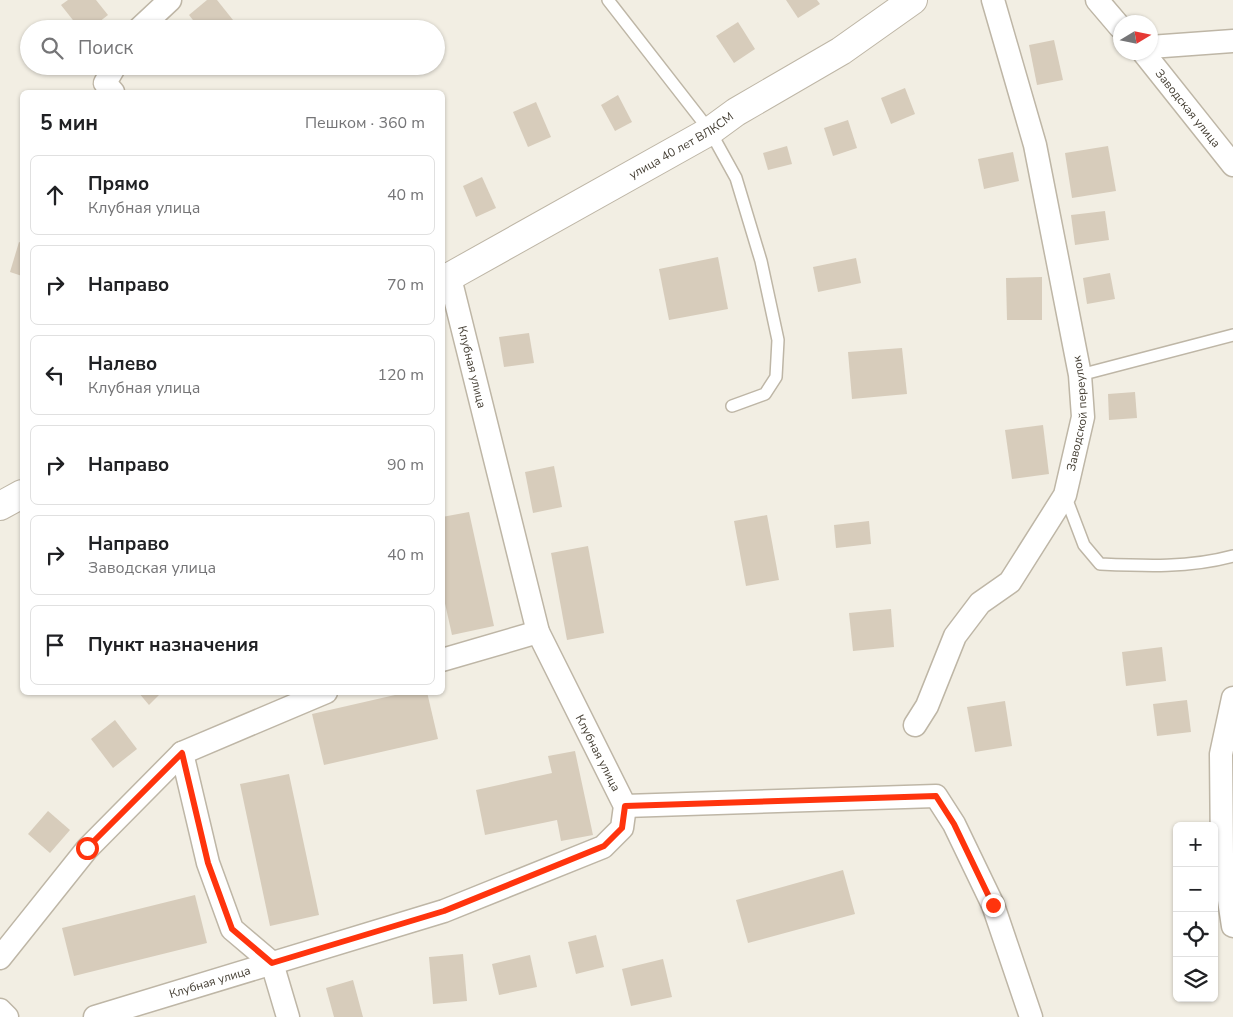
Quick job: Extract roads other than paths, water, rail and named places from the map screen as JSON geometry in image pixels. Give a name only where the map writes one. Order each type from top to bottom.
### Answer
[{"type":"street","points":[[149,20],[170,0]]},
{"type":"street","name":"улица 40 лет ВЛКСМ","points":[[446,280],[710,131],[736,112],[841,51],[913,0]]},
{"type":"street","name":"Заводской переулок","points":[[915,725],[927,706],[955,636],[980,603],[1010,582],[1065,495],[1084,417],[1080,375],[1035,145],[993,0]]},
{"type":"street","points":[[1096,0],[1113,19]]},
{"type":"street","points":[[1158,46],[1233,41]]},
{"type":"street","name":"Заводская улица","points":[[1149,60],[1233,165]]},
{"type":"street","name":"Клубная улица","points":[[95,1017],[444,911],[604,846],[622,828],[625,806],[538,632],[446,280]]},
{"type":"street","points":[[445,659],[538,632]]},
{"type":"street","points":[[0,958],[87,848],[182,753],[319,695]]},
{"type":"street","points":[[1233,698],[1221,754],[1222,854],[1233,926]]},
{"type":"street","points":[[182,753],[208,863],[232,929],[272,963],[288,1017]]},
{"type":"street","points":[[625,806],[936,796],[954,824],[993,905],[1031,1017]]},
{"type":"street","points":[[0,1010],[7,1017]]},
{"type":"lane","points":[[608,0],[710,131],[736,178],[761,261],[778,340],[776,377],[765,394],[732,406]]},
{"type":"lane","points":[[1080,375],[1233,335]]},
{"type":"lane","points":[[1065,495],[1084,545],[1100,564],[1156,566],[1210,562],[1233,556]]}]
